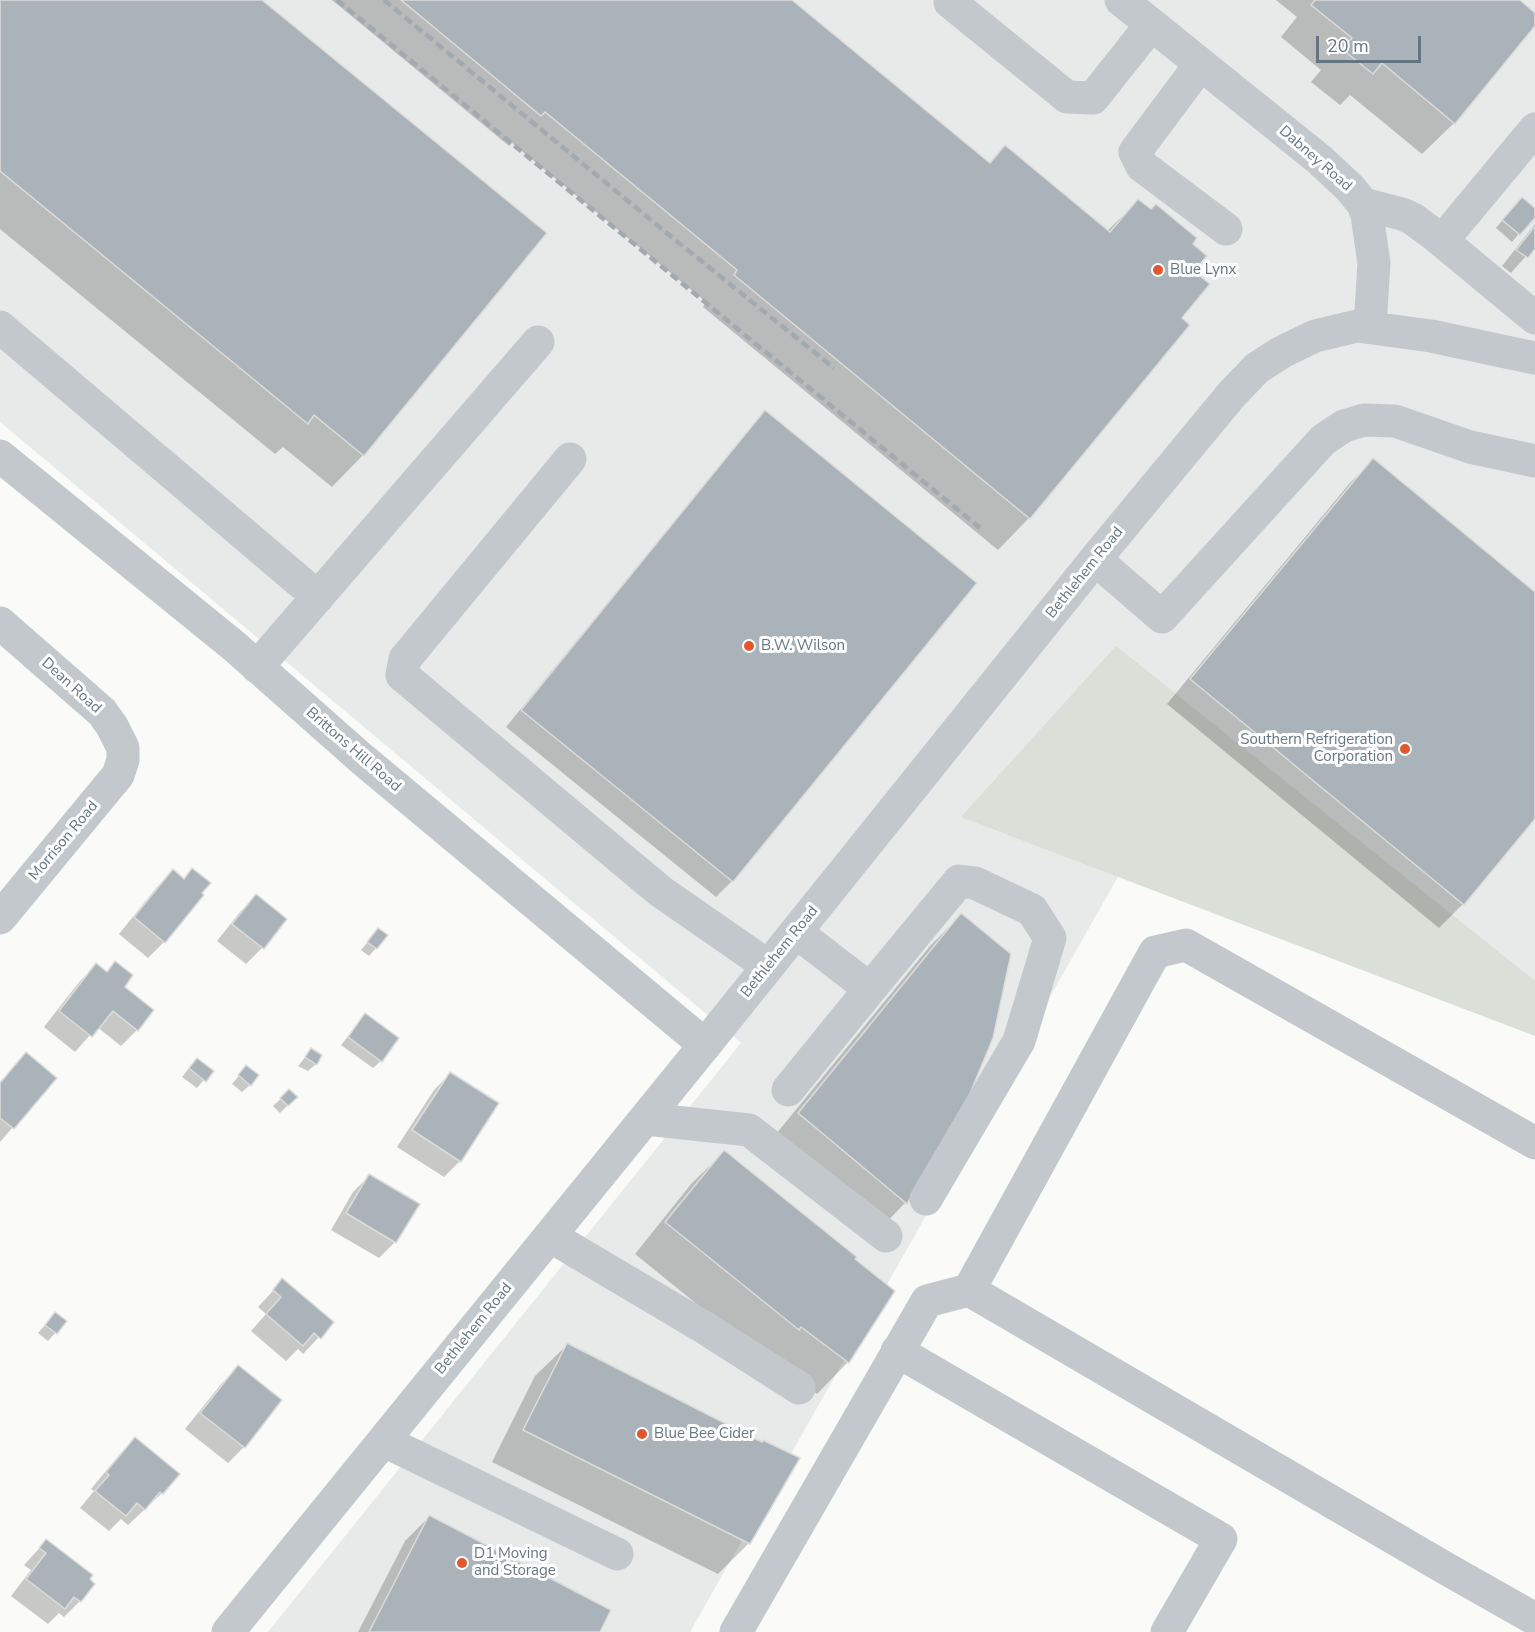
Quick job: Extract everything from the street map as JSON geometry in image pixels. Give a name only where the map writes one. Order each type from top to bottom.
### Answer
[{"type":"street","points":[[950,0],[1067,97],[1093,98],[1151,25]]},
{"type":"street","name":"Dabney Road","points":[[1121,0],[1320,160],[1350,188],[1363,204],[1367,215],[1374,263],[1370,327]]},
{"type":"street","points":[[1200,64],[1135,152],[1142,166],[1227,229]]},
{"type":"street","points":[[1442,241],[1535,129]]},
{"type":"street","points":[[1363,204],[1413,219],[1535,318]]},
{"type":"street","name":"Bethlehem Road","points":[[228,1632],[1232,394],[1257,368],[1282,352],[1315,336],[1357,326],[1370,327]]},
{"type":"street","points":[[0,327],[318,597]]},
{"type":"street","points":[[1370,327],[1431,336],[1535,358]]},
{"type":"street","points":[[257,667],[538,342]]},
{"type":"street","points":[[1096,560],[1162,617],[1323,440],[1344,426],[1364,420],[1395,421],[1470,447],[1535,460]]},
{"type":"street","name":"Brittons Hill Road","points":[[0,456],[257,667],[362,759],[705,1045]]},
{"type":"street","points":[[570,459],[405,659],[402,675],[660,891],[768,966]]},
{"type":"street","name":"Dean Road","points":[[0,623],[102,712],[123,748],[123,760]]},
{"type":"street","name":"Morrison Road","points":[[0,918],[118,775],[123,760]]},
{"type":"street","points":[[788,1090],[959,881],[975,883],[1032,910],[1050,938],[1019,1041],[926,1199]]},
{"type":"street","points":[[796,932],[870,990]]},
{"type":"street","points":[[969,1290],[1155,952],[1186,945],[1535,1143]]},
{"type":"street","points":[[646,1119],[749,1131],[886,1236]]},
{"type":"street","points":[[550,1236],[705,1328],[799,1388]]},
{"type":"street","points":[[736,1632],[927,1301],[969,1290],[1445,1568],[1535,1618]]},
{"type":"street","points":[[897,1351],[1221,1539],[1167,1632]]},
{"type":"street","points":[[384,1441],[617,1554]]},
{"type":"shaded area","points":[[0,0],[1535,0],[1535,1005],[1123,868],[690,1632],[268,1632],[741,1043],[0,422]]},
{"type":"shaded area","points":[[1116,646],[1535,981],[1535,1036],[961,817]]},
{"type":"building","points":[[0,0],[262,0],[547,233],[364,456],[314,415],[308,424],[0,171]]},
{"type":"building","points":[[401,0],[792,0],[990,163],[1005,145],[1110,232],[1138,199],[1151,209],[1156,204],[1197,238],[1193,244],[1207,256],[1194,271],[1210,284],[1182,318],[1190,325],[1030,519],[734,275],[737,270],[545,112],[541,116]]},
{"type":"building","points":[[1315,0],[1520,0],[1535,13],[1535,26],[1455,124],[1382,63],[1373,74],[1342,49],[1352,38],[1311,5]]},
{"type":"building","points":[[1522,197],[1535,208],[1535,218],[1520,235],[1502,220]]},
{"type":"building","points":[[1535,226],[1535,249],[1528,258],[1516,250]]},
{"type":"building","name":"B.W. Wilson","points":[[765,410],[977,583],[733,882],[521,710]]},
{"type":"building","name":"Southern Refrigeration Corporation","points":[[1373,458],[1535,592],[1535,819],[1464,905],[1190,679]]},
{"type":"building","points":[[192,868],[211,883],[165,943],[134,917],[173,869],[184,879]]},
{"type":"building","points":[[256,894],[287,919],[264,949],[232,924]]},
{"type":"building","points":[[961,913],[1011,954],[993,1038],[964,1108],[907,1204],[798,1113]]},
{"type":"building","points":[[378,928],[388,935],[377,949],[367,942]]},
{"type":"building","points":[[115,961],[133,975],[125,987],[154,1010],[138,1031],[113,1011],[92,1037],[59,1011],[96,963],[107,972]]},
{"type":"building","points":[[365,1013],[399,1038],[382,1062],[348,1037]]},
{"type":"building","points":[[311,1048],[322,1055],[317,1065],[305,1057]]},
{"type":"building","points":[[26,1052],[57,1078],[14,1129],[0,1118],[0,1083]]},
{"type":"building","points":[[197,1058],[214,1071],[206,1082],[189,1068]]},
{"type":"building","points":[[246,1065],[259,1075],[251,1086],[238,1075]]},
{"type":"building","points":[[450,1072],[499,1103],[461,1162],[412,1130]]},
{"type":"building","points":[[289,1089],[298,1097],[288,1106],[280,1098]]},
{"type":"building","points":[[724,1150],[857,1257],[855,1259],[895,1291],[849,1363],[801,1327],[799,1330],[665,1222]]},
{"type":"building","points":[[369,1174],[420,1204],[396,1243],[346,1213]]},
{"type":"building","points":[[282,1278],[334,1322],[321,1339],[314,1333],[303,1346],[266,1314],[281,1297],[273,1290]]},
{"type":"building","points":[[55,1312],[67,1321],[57,1334],[45,1325]]},
{"type":"building","points":[[567,1343],[762,1442],[763,1440],[800,1458],[750,1544],[523,1430]]},
{"type":"building","points":[[238,1365],[282,1400],[245,1448],[200,1413]]},
{"type":"building","points":[[135,1437],[180,1474],[145,1510],[137,1503],[126,1516],[95,1491],[109,1475],[106,1472]]},
{"type":"building","name":"D1 Moving and Storage","points":[[429,1515],[611,1610],[600,1632],[369,1632]]},
{"type":"building","points":[[46,1539],[93,1575],[90,1579],[95,1584],[81,1602],[74,1597],[65,1609],[26,1579],[46,1553],[39,1548]]},
{"type":"railway","points":[[337,0],[980,528]]},
{"type":"railway","points":[[384,0],[834,368]]},
{"type":"place","name":"Blue Lynx","points":[[1158,270]]},
{"type":"place","name":"B.W. Wilson","points":[[749,646]]},
{"type":"place","name":"Southern Refrigeration Corporation","points":[[1405,749]]},
{"type":"place","name":"Blue Bee Cider","points":[[642,1434]]},
{"type":"place","name":"D1 Moving and Storage","points":[[462,1563]]}]
